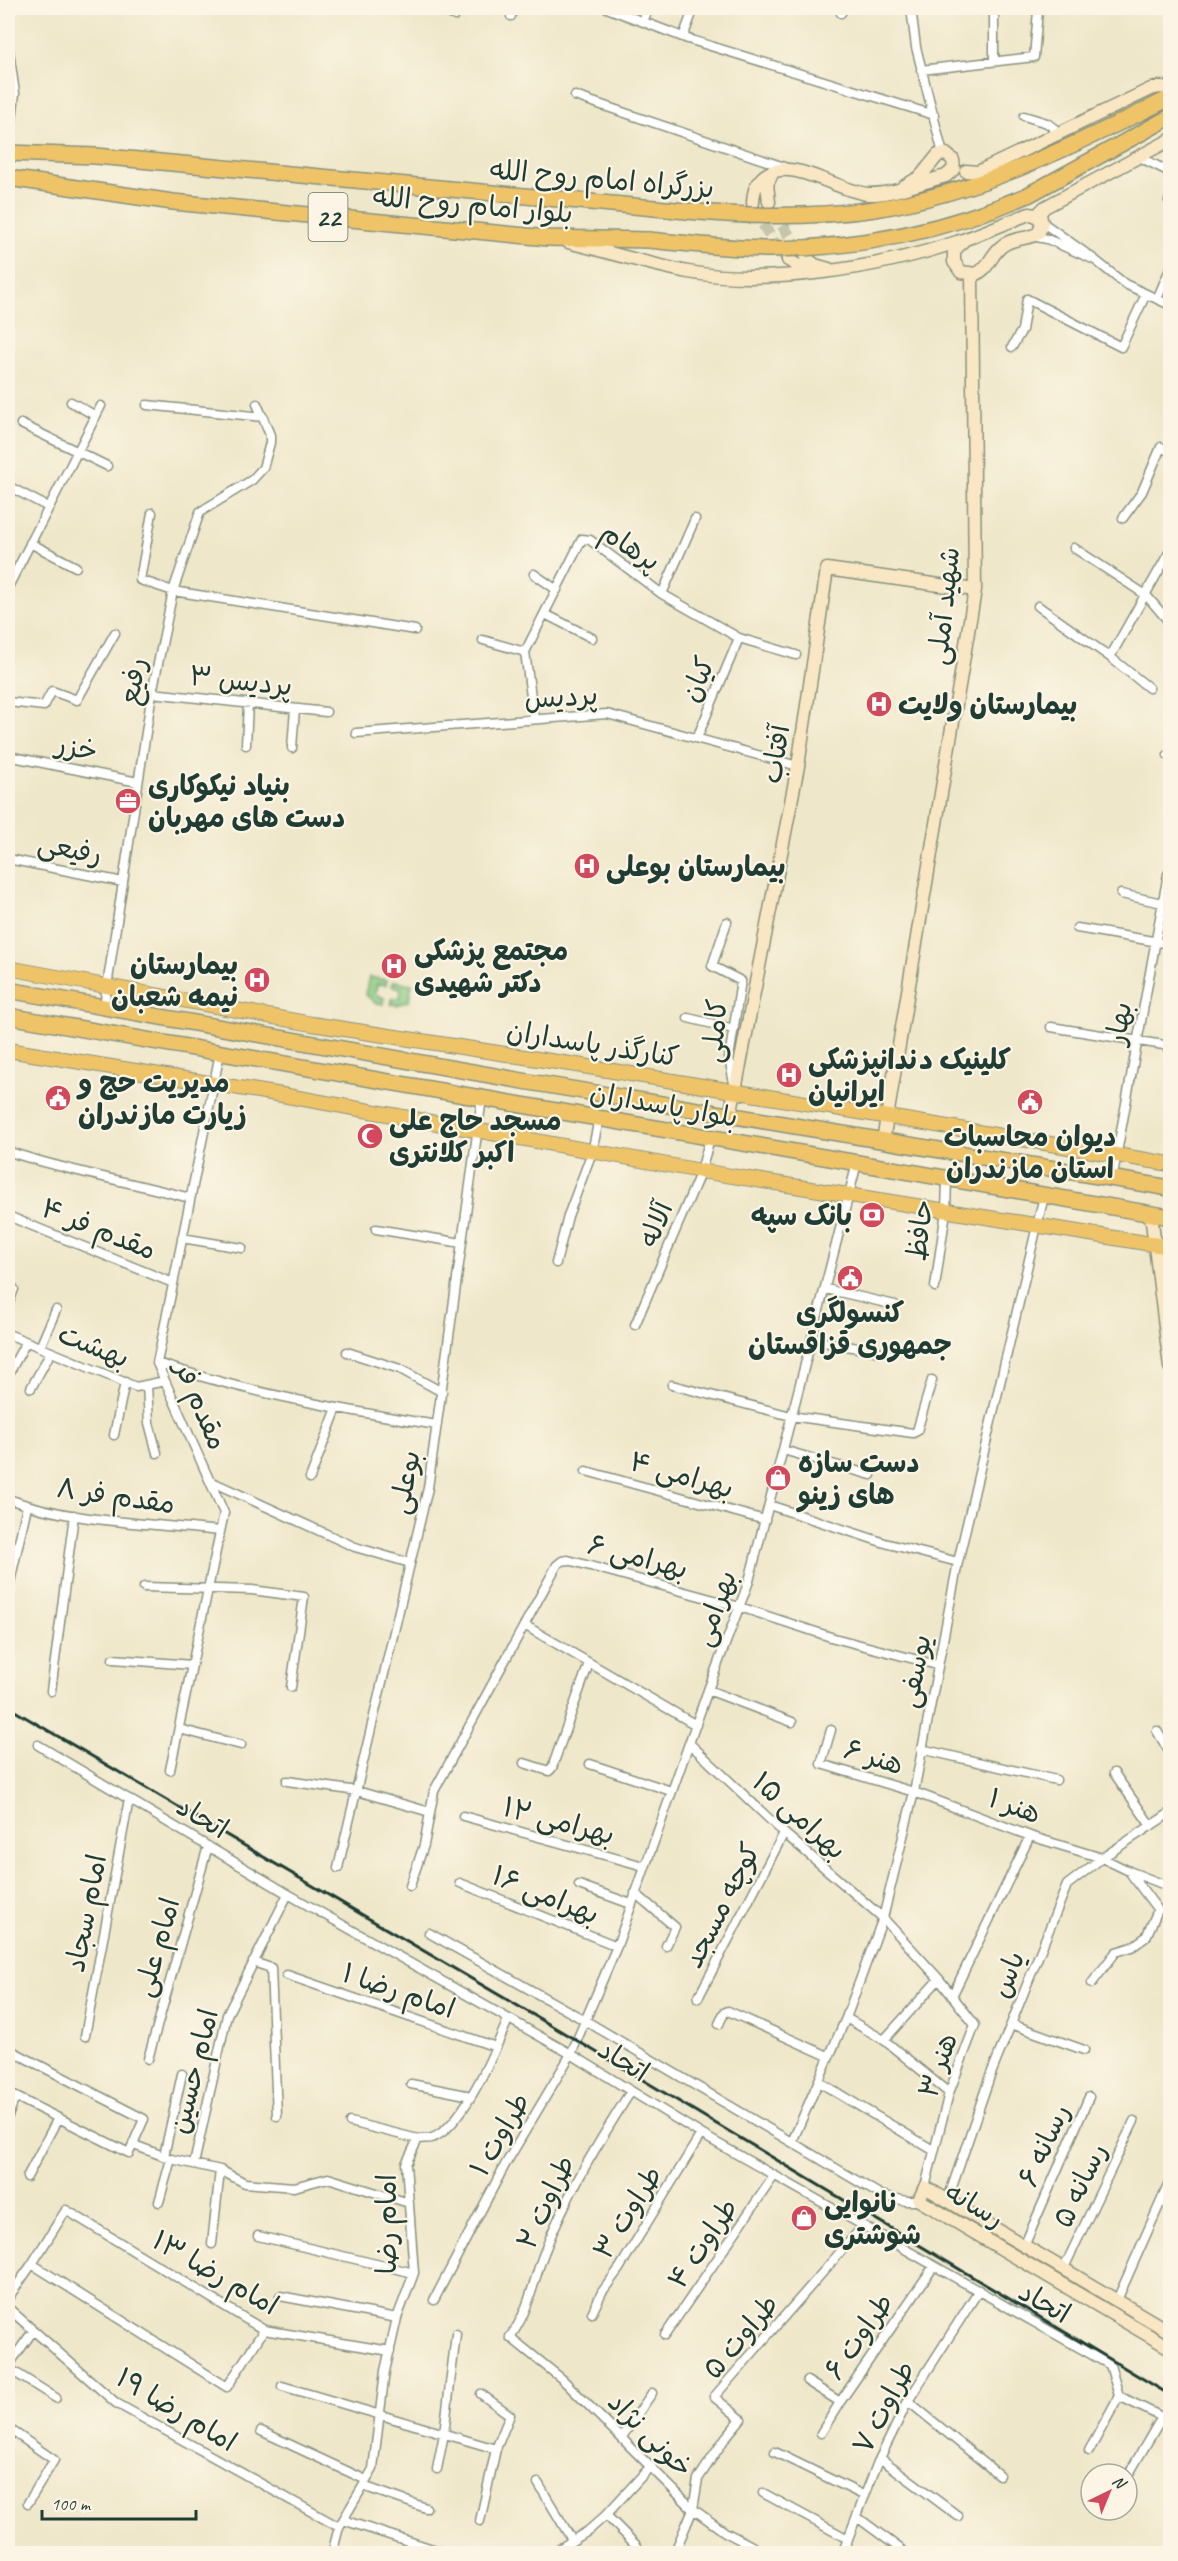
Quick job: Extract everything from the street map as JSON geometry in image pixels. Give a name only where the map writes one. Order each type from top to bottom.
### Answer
[{"type":"highway","name":"بزرگراه امام روح الله","points":[[8,153],[96,156],[687,211],[778,217],[819,216],[875,209],[940,196],[1002,177],[1170,98]]},
{"type":"highway","name":"بلوار امام روح الله","points":[[8,178],[173,202],[548,237],[649,240],[741,248],[797,248],[858,243],[918,231],[977,215],[1028,195],[1170,117]]},
{"type":"highway","name":"بلوار پاسداران","points":[[8,990],[730,1116],[1170,1188]]},
{"type":"highway","name":"بلوار پاسداران","points":[[8,1016],[1170,1217]]},
{"type":"main road","points":[[966,171],[978,172],[1151,89],[1170,88]]},
{"type":"main road","points":[[915,255],[938,256],[959,270],[972,275],[983,270],[1003,245],[1020,237],[1032,236],[1041,230],[1040,212],[1045,207],[1170,140]]},
{"type":"main road","points":[[903,187],[920,177],[936,157],[948,157],[966,171],[984,178],[1002,177]]},
{"type":"main road","points":[[753,204],[758,183],[773,171],[793,170],[863,193],[879,193],[948,175],[954,169],[948,157]]},
{"type":"main road","points":[[769,202],[767,184],[773,171]]},
{"type":"main road","points":[[548,237],[688,272],[749,275],[836,270],[915,255],[964,240],[1027,215],[1036,215],[1041,221]]},
{"type":"main road","points":[[959,270],[954,262],[953,253],[957,245],[964,240]]},
{"type":"main road","points":[[806,258],[819,266],[836,270]]},
{"type":"main road","points":[[788,260],[801,268],[817,272]]},
{"type":"main road","name":"شهید آملی","points":[[883,1141],[975,590],[972,275]]},
{"type":"main road","name":"آفتاب","points":[[730,1116],[798,766],[827,569],[975,590]]},
{"type":"main road","name":"کنارگذر پاسداران","points":[[8,968],[312,1024],[735,1091],[1170,1164]]},
{"type":"main road","points":[[8,1050],[701,1171],[1170,1247]]},
{"type":"main road","points":[[1150,1214],[1170,1367]]},
{"type":"main road","name":"رسانه","points":[[1170,2332],[1025,2244],[925,2187],[921,2200],[1170,2348]]},
{"type":"street","points":[[438,8],[455,16],[458,8]]},
{"type":"street","points":[[608,8],[683,37],[934,115]]},
{"type":"street","points":[[643,21],[649,8]]},
{"type":"street","points":[[683,37],[694,8]]},
{"type":"street","points":[[911,8],[921,70],[948,157]]},
{"type":"street","points":[[994,8],[994,61]]},
{"type":"street","points":[[921,70],[1034,57],[1038,11]]},
{"type":"street","points":[[8,44],[15,93],[8,153]]},
{"type":"street","points":[[574,96],[793,170]]},
{"type":"street","points":[[1024,116],[1047,123],[1060,133]]},
{"type":"street","points":[[1139,157],[1170,172]]},
{"type":"street","points":[[1041,221],[1125,284],[1170,305]]},
{"type":"street","points":[[1032,236],[1047,239],[1095,260]]},
{"type":"street","points":[[1157,299],[1170,269]]},
{"type":"street","points":[[1012,346],[1022,330],[1027,298],[1121,347],[1146,294]]},
{"type":"street","points":[[71,402],[96,416]]},
{"type":"street","name":"رفیع","points":[[104,1006],[152,693],[173,591],[200,512],[252,480],[263,468],[270,443],[258,404]]},
{"type":"street","points":[[147,405],[263,417]]},
{"type":"street","points":[[8,587],[101,406]]},
{"type":"street","points":[[21,424],[107,466]]},
{"type":"street","points":[[1123,518],[1142,492],[1161,447],[1170,453]]},
{"type":"street","points":[[8,486],[48,507]]},
{"type":"street","points":[[152,513],[140,580],[173,591],[415,630]]},
{"type":"street","points":[[662,594],[695,519]]},
{"type":"street","name":"پرهام","points":[[525,652],[582,539],[590,540],[662,594],[739,638],[796,655]]},
{"type":"street","points":[[30,543],[76,567]]},
{"type":"street","points":[[1074,548],[1146,595],[1170,623]]},
{"type":"street","points":[[1110,657],[1146,595],[1167,565],[1170,551]]},
{"type":"street","points":[[534,574],[557,590]]},
{"type":"street","points":[[1038,606],[1149,688]]},
{"type":"street","points":[[545,614],[592,638]]},
{"type":"street","points":[[8,702],[44,706],[52,691],[77,700],[115,633]]},
{"type":"street","name":"کیان","points":[[697,738],[739,638]]},
{"type":"street","points":[[483,640],[525,652],[534,719]]},
{"type":"street","name":"پردیس ۳","points":[[152,693],[326,712]]},
{"type":"street","points":[[246,745],[248,704]]},
{"type":"street","points":[[292,748],[295,709]]},
{"type":"street","name":"پردیس","points":[[356,733],[607,714],[798,766]]},
{"type":"street","name":"خزر","points":[[8,756],[138,782]]},
{"type":"street","name":"رفیعی","points":[[8,859],[123,882]]},
{"type":"street","name":"بهار","points":[[1112,1179],[1168,874]]},
{"type":"street","points":[[1121,894],[1162,903]]},
{"type":"street","name":"کاملی","points":[[727,922],[712,966],[741,981],[729,1058],[735,1091]]},
{"type":"street","points":[[1077,928],[1170,944]]},
{"type":"street","points":[[688,1018],[734,1029]]},
{"type":"street","points":[[1051,1027],[1170,1046]]},
{"type":"street","name":"مقدم فر","points":[[170,1770],[224,1513],[157,1363],[220,1053]]},
{"type":"street","name":"بوعلی","points":[[338,1868],[428,1488],[482,1098]]},
{"type":"street","points":[[556,1263],[568,1216],[592,1152],[599,1119]]},
{"type":"street","name":"آلاله","points":[[635,1325],[701,1171],[710,1138]]},
{"type":"street","points":[[13,1153],[54,1167],[133,1183],[190,1198]]},
{"type":"street","name":"بهرامی","points":[[571,2054],[617,1946],[644,1866],[749,1581],[857,1163]]},
{"type":"street","name":"حافظ","points":[[935,1287],[947,1179]]},
{"type":"street","name":"یوسفی","points":[[792,2142],[846,2018],[883,1918],[914,1792],[958,1562],[1044,1196]]},
{"type":"street","name":"مقدم فر ۴","points":[[8,1216],[173,1283]]},
{"type":"street","points":[[376,1229],[462,1243]]},
{"type":"street","points":[[182,1238],[242,1248]]},
{"type":"street","points":[[8,1305],[14,1289]]},
{"type":"street","points":[[826,1289],[895,1305]]},
{"type":"street","points":[[40,1347],[56,1310]]},
{"type":"street","name":"بهشت","points":[[8,1334],[136,1387],[165,1381]]},
{"type":"street","points":[[812,1340],[881,1352]]},
{"type":"street","points":[[8,1375],[26,1342]]},
{"type":"street","points":[[31,1388],[51,1352]]},
{"type":"street","points":[[347,1352],[400,1369],[442,1392]]},
{"type":"street","points":[[157,1363],[188,1373],[337,1408],[437,1425]]},
{"type":"street","points":[[672,1385],[791,1416],[915,1433],[932,1380]]},
{"type":"street","points":[[114,1435],[125,1382]]},
{"type":"street","points":[[147,1385],[149,1423],[157,1453]]},
{"type":"street","points":[[310,1478],[337,1408]]},
{"type":"street","points":[[783,1450],[871,1475]]},
{"type":"street","name":"بهرامی ۴","points":[[586,1471],[765,1520]]},
{"type":"street","points":[[210,1481],[355,1547],[410,1563]]},
{"type":"street","name":"مقدم فر ۸","points":[[8,1499],[27,1506],[99,1520],[220,1531]]},
{"type":"street","points":[[769,1505],[861,1535],[958,1562]]},
{"type":"street","points":[[8,1591],[27,1506]]},
{"type":"street","points":[[51,1691],[74,1515]]},
{"type":"street","name":"بهرامی ۶","points":[[410,1886],[424,1845],[434,1791],[526,1626],[557,1565],[562,1561],[568,1560],[740,1607],[834,1638],[937,1665]]},
{"type":"street","points":[[144,1587],[252,1590],[304,1597],[291,1687]]},
{"type":"street","points":[[526,1626],[696,1725]]},
{"type":"street","points":[[112,1659],[192,1665]]},
{"type":"street","points":[[524,1763],[549,1771],[552,1768],[589,1663]]},
{"type":"street","points":[[708,1690],[792,1722]]},
{"type":"street","points":[[179,1729],[241,1745]]},
{"type":"street","name":"هنر ۶","points":[[831,1730],[821,1764],[914,1792]]},
{"type":"street","points":[[1157,1731],[1170,1753]]},
{"type":"street","name":"بهرامی ۱۵","points":[[689,1743],[784,1833],[883,1918]]},
{"type":"street","name":"اتحاد","points":[[38,1745],[288,1894],[571,2054],[774,2176],[1110,2365],[1119,2396]]},
{"type":"street","points":[[921,1749],[1056,1780]]},
{"type":"street","points":[[590,1764],[672,1791]]},
{"type":"street","points":[[1114,1773],[1150,1826]]},
{"type":"street","points":[[287,1781],[357,1791],[430,1812]]},
{"type":"street","name":"هنر ۱","points":[[914,1792],[1030,1836],[1102,1858],[1129,1872]]},
{"type":"street","name":"امام سجاد","points":[[85,2036],[129,1799]]},
{"type":"street","name":"یاس","points":[[948,2199],[989,2079],[1067,1885],[1102,1858],[1170,1813]]},
{"type":"street","name":"بهرامی ۱۲","points":[[463,1816],[644,1866]]},
{"type":"street","name":"کوچه مسجد","points":[[699,1998],[784,1833]]},
{"type":"street","points":[[952,1996],[1030,1836]]},
{"type":"street","name":"امام علی","points":[[148,2060],[208,1846]]},
{"type":"street","points":[[1129,1872],[1170,1887]]},
{"type":"street","points":[[1092,1983],[1116,1952],[1132,1947],[1146,1937],[1158,1910],[1148,1893],[1129,1872]]},
{"type":"street","name":"بهرامی ۱۶","points":[[460,1883],[617,1946]]},
{"type":"street","points":[[579,1885],[631,1904]]},
{"type":"street","points":[[635,1893],[675,1928],[666,1946]]},
{"type":"street","name":"امام حسین","points":[[194,2164],[227,2015],[288,1894]]},
{"type":"street","name":"هنر ۳","points":[[883,1918],[939,1979],[975,2025],[949,2093],[925,2187]]},
{"type":"street","points":[[429,1934],[586,2021],[881,2195],[906,2201],[921,2200]]},
{"type":"street","points":[[253,1962],[271,1968],[278,2116]]},
{"type":"street","name":"امام رضا ۱","points":[[287,1975],[496,2047]]},
{"type":"street","points":[[884,2040],[939,1979]]},
{"type":"street","points":[[719,2024],[724,2013],[728,2011],[828,2056]]},
{"type":"street","points":[[846,2018],[884,2040],[949,2093]]},
{"type":"street","name":"امام رضا","points":[[332,2553],[341,2524],[373,2469],[390,2351],[397,2318],[414,2273],[406,2164],[418,2139],[432,2138],[448,2129],[478,2086],[508,2020]]},
{"type":"street","points":[[1011,2024],[1084,2050]]},
{"type":"street","points":[[8,2049],[144,2119],[131,2149]]},
{"type":"street","name":"طراوت ۱","points":[[434,2300],[505,2165],[571,2054]]},
{"type":"street","points":[[159,2202],[182,2074]]},
{"type":"street","points":[[819,2082],[933,2150]]},
{"type":"street","points":[[411,2084],[471,2096]]},
{"type":"street","name":"طراوت ۲","points":[[510,2337],[518,2326],[543,2254],[562,2211],[581,2174],[631,2091]]},
{"type":"street","points":[[8,2116],[11,2095],[131,2149],[220,2170],[245,2182],[294,2187],[328,2178],[409,2203]]},
{"type":"street","name":"رسانه ۶","points":[[1025,2244],[1089,2097]]},
{"type":"street","points":[[27,2177],[58,2118]]},
{"type":"street","name":"رسانه ۵","points":[[1064,2268],[1134,2121]]},
{"type":"street","points":[[350,2122],[418,2139]]},
{"type":"street","name":"طراوت ۳","points":[[592,2313],[602,2292],[620,2269],[702,2134]]},
{"type":"street","points":[[212,2244],[220,2170]]},
{"type":"street","name":"طراوت ۴","points":[[665,2335],[774,2176]]},
{"type":"street","points":[[1117,2300],[1170,2181]]},
{"type":"street","name":"امام رضا ۱۳","points":[[32,2264],[66,2210],[264,2330],[390,2351]]},
{"type":"street","name":"طراوت ۵","points":[[693,2509],[698,2479],[726,2437],[741,2420],[714,2397],[863,2226]]},
{"type":"street","points":[[258,2236],[414,2273]]},
{"type":"street","points":[[8,2298],[32,2264],[227,2387],[264,2330]]},
{"type":"street","name":"طراوت ۶","points":[[821,2433],[934,2266]]},
{"type":"street","name":"طراوت ۷","points":[[842,2553],[880,2458],[908,2401],[979,2290]]},
{"type":"street","points":[[280,2296],[397,2318]]},
{"type":"street","name":"امام رضا ۱۹","points":[[8,2308],[116,2403],[341,2524],[445,2553]]},
{"type":"street","points":[[33,2331],[8,2367],[56,2398]]},
{"type":"street","points":[[437,2469],[444,2434],[456,2334]]},
{"type":"street","name":"خونی نژاد","points":[[510,2337],[562,2379],[693,2509],[725,2532],[767,2553]]},
{"type":"street","points":[[807,2381],[840,2402]]},
{"type":"street","points":[[282,2386],[496,2449]]},
{"type":"street","points":[[622,2437],[652,2393]]},
{"type":"street","points":[[480,2521],[496,2449],[510,2415],[481,2394]]},
{"type":"street","points":[[1089,2451],[1119,2396],[1166,2419],[1137,2462]]},
{"type":"street","points":[[908,2401],[999,2475]]},
{"type":"street","points":[[8,2428],[54,2460],[28,2503]]},
{"type":"street","points":[[261,2431],[365,2483],[426,2508]]},
{"type":"street","points":[[775,2452],[865,2496]]},
{"type":"street","points":[[880,2458],[958,2516]]},
{"type":"street","points":[[551,2553],[588,2531],[651,2466]]},
{"type":"street","points":[[538,2483],[572,2540]]},
{"type":"street","points":[[763,2493],[848,2539]]},
{"type":"street","points":[[674,2553],[693,2509]]},
{"type":"street","points":[[606,2515],[637,2546]]},
{"type":"street","points":[[857,2517],[903,2551]]},
{"type":"green space","points":[[369,977],[387,980],[386,985],[377,984],[375,994],[384,998],[383,1004],[375,1003],[365,994]]},
{"type":"green space","points":[[394,981],[412,984],[409,1001],[397,1005],[391,1004],[391,999],[400,997],[401,988],[392,986]]},
{"type":"tunnel","points":[[754,209],[778,249],[788,260]]},
{"type":"tunnel","points":[[773,210],[800,253]]},
{"type":"railway","points":[[8,1707],[581,2043],[1170,2395]]},
{"type":"place","name":"بیمارستان ولایت","points":[[879,704]]},
{"type":"place","name":"بنیاد نیکوکاری دست های مهربان","points":[[128,801]]},
{"type":"place","name":"بیمارستان بوعلی","points":[[587,866]]},
{"type":"place","name":"مجتمع پزشکی دکتر شهیدی","points":[[394,966]]},
{"type":"place","name":"بیمارستان نیمه شعبان","points":[[257,980]]},
{"type":"place","name":"کلینیک دندانپزشکی ایرانیان","points":[[789,1075]]},
{"type":"place","name":"مدیریت حج و زیارت مازندران","points":[[58,1098]]},
{"type":"place","name":"دیوان محاسبات استان مازندران","points":[[1030,1102]]},
{"type":"place","name":"مسجد حاج علی اکبر کلانتری","points":[[370,1136]]},
{"type":"place","name":"بانک سپه","points":[[872,1215]]},
{"type":"place","name":"کنسولگری جمهوری قزاقستان","points":[[850,1278]]},
{"type":"place","name":"دست سازه های زینو","points":[[778,1478]]},
{"type":"place","name":"نانوایی شوشتری","points":[[804,2218]]}]
